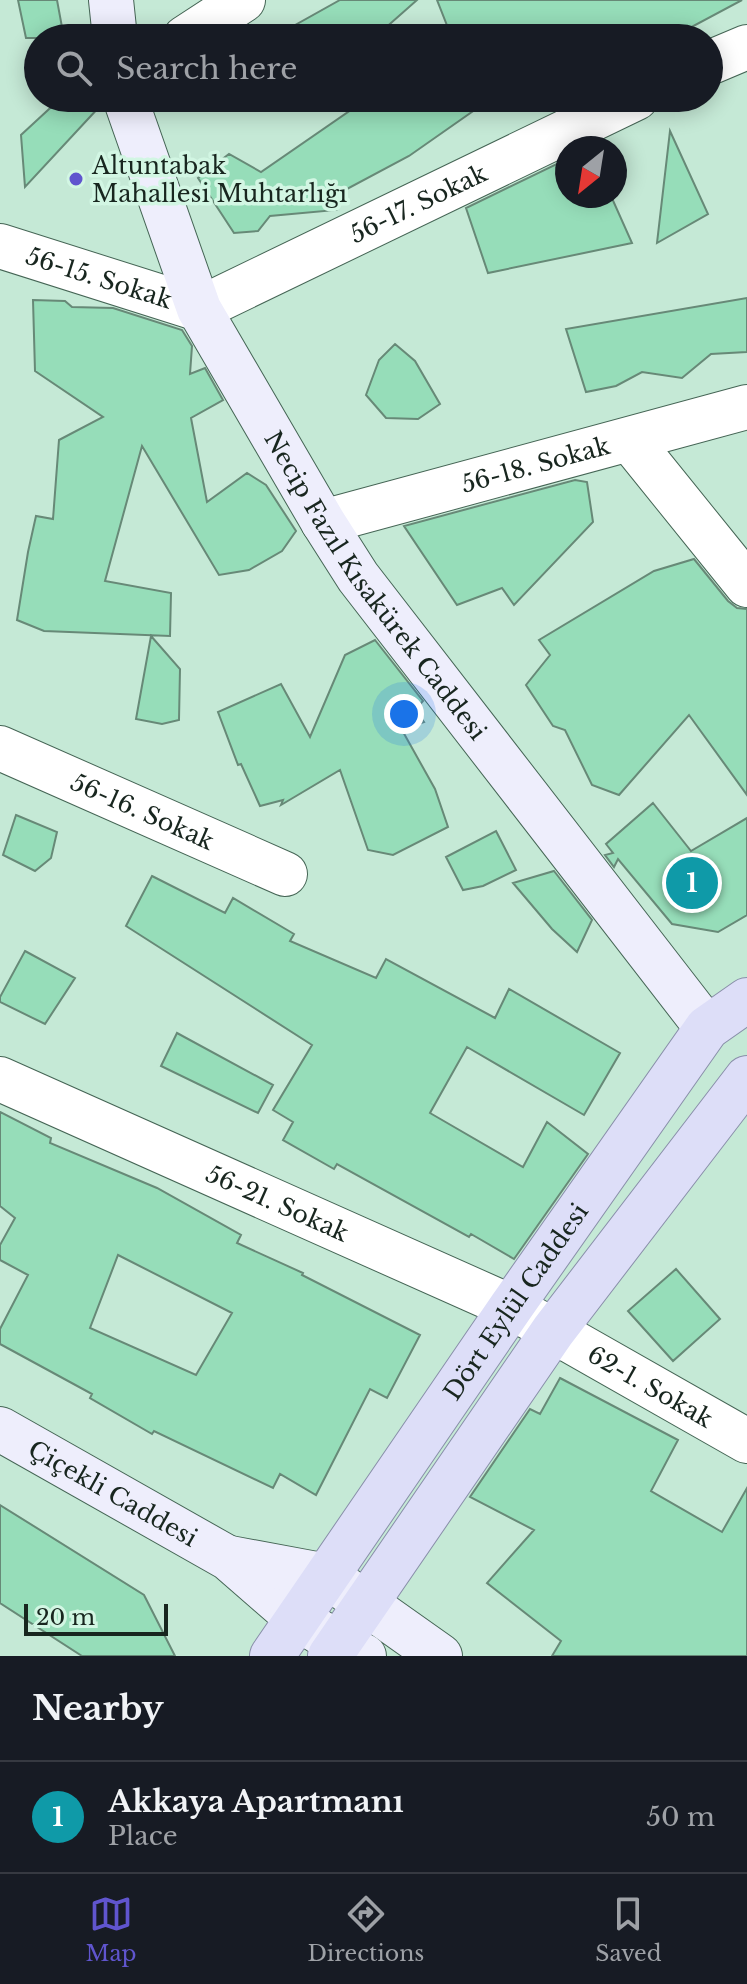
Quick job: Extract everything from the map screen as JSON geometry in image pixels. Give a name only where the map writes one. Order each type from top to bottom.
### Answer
[{"type":"main road","name":"Dört Eylül Caddesi","points":[[272,1656],[707,1028],[747,1000]]},
{"type":"main road","name":"Dört Eylül Caddesi","points":[[344,1652],[367,1604],[553,1331],[747,1078]]},
{"type":"street","points":[[111,0],[114,24]]},
{"type":"street","points":[[206,24],[243,0]]},
{"type":"street","points":[[723,57],[747,47]]},
{"type":"street","name":"Necip Fazıl Kısakürek Caddesi","points":[[130,112],[199,309],[323,522],[358,577],[707,1028]]},
{"type":"street","name":"56-17. Sokak","points":[[199,309],[607,112]]},
{"type":"street","name":"56-15. Sokak","points":[[0,246],[199,309]]},
{"type":"street","name":"56-18. Sokak","points":[[323,522],[747,407]]},
{"type":"street","points":[[630,440],[747,585]]},
{"type":"street","name":"56-16. Sokak","points":[[0,748],[285,874]]},
{"type":"street","name":"56-21. Sokak","points":[[0,1079],[511,1307],[553,1331]]},
{"type":"street","name":"62-1. Sokak","points":[[553,1331],[747,1441]]},
{"type":"street","name":"Çiçekli Caddesi","points":[[0,1429],[228,1558]]},
{"type":"street","points":[[228,1558],[327,1576],[440,1656]]},
{"type":"street","points":[[228,1558],[297,1618],[344,1652]]},
{"type":"building","points":[[18,0],[57,0],[61,24],[24,24],[24,28]]},
{"type":"building","points":[[340,0],[417,0],[390,24],[297,24]]},
{"type":"building","points":[[437,0],[742,0],[697,24],[446,24]]},
{"type":"building","points":[[46,112],[95,112],[25,187],[21,135]]},
{"type":"building","points":[[348,112],[472,112],[409,156],[330,198],[336,210],[270,216],[258,231],[234,233],[198,178],[229,154],[261,172]]},
{"type":"building","points":[[670,131],[708,214],[657,243]]},
{"type":"building","points":[[555,165],[555,208],[616,208],[632,243],[488,273],[466,208]]},
{"type":"building","points":[[747,298],[747,352],[711,354],[682,378],[642,372],[616,386],[586,392],[566,329]]},
{"type":"building","points":[[33,300],[65,301],[72,307],[113,308],[182,330],[192,346],[190,374],[205,368],[223,400],[191,418],[207,502],[247,473],[266,485],[296,531],[282,551],[249,570],[219,575],[142,446],[105,581],[171,593],[170,636],[44,631],[17,620],[36,516],[53,519],[59,440],[103,417],[35,371]]},
{"type":"building","points":[[395,344],[415,361],[440,404],[418,419],[386,418],[366,395],[379,360]]},
{"type":"building","points":[[575,480],[587,482],[593,522],[514,605],[502,588],[457,605],[404,526]]},
{"type":"building","points":[[694,559],[728,601],[737,608],[747,609],[747,795],[689,715],[619,795],[592,785],[565,730],[553,726],[526,685],[550,655],[539,640],[654,571]]},
{"type":"building","points":[[151,636],[180,669],[179,720],[162,724],[136,719]]},
{"type":"building","points":[[375,640],[423,701],[415,710],[424,722],[402,730],[435,789],[448,827],[393,855],[368,850],[340,770],[281,805],[283,800],[260,806],[241,764],[238,765],[218,712],[281,684],[310,737],[345,655]]},
{"type":"building","points":[[653,803],[691,851],[747,818],[747,915],[718,932],[672,924],[618,859],[614,867],[605,855],[613,853],[606,844]]},
{"type":"building","points":[[16,815],[57,832],[51,858],[35,871],[3,855]]},
{"type":"building","points":[[496,831],[516,870],[483,886],[463,890],[446,857]]},
{"type":"building","points":[[554,871],[592,920],[577,952],[552,929],[513,883]]},
{"type":"building","points":[[152,876],[225,913],[233,898],[294,934],[290,941],[376,978],[386,959],[495,1018],[509,989],[620,1053],[584,1115],[467,1047],[430,1113],[523,1167],[547,1122],[588,1154],[514,1259],[337,1164],[334,1169],[283,1140],[293,1122],[273,1110],[312,1045],[126,926]]},
{"type":"building","points":[[25,951],[75,978],[45,1024],[0,1002]]},
{"type":"building","points":[[177,1033],[273,1085],[258,1113],[161,1066]]},
{"type":"building","points":[[0,1112],[51,1138],[50,1143],[157,1188],[241,1235],[237,1243],[303,1273],[420,1335],[387,1398],[370,1389],[316,1495],[280,1474],[273,1488],[154,1431],[152,1434],[90,1398],[92,1394],[0,1344],[0,1329],[28,1275],[0,1260],[0,1245],[15,1218],[0,1206]],"holes":[[[118,1255],[232,1313],[196,1375],[90,1328]]]},
{"type":"building","points":[[676,1269],[720,1319],[673,1361],[628,1311]]},
{"type":"building","points":[[560,1378],[678,1440],[651,1491],[722,1532],[747,1488],[747,1656],[552,1656],[561,1641],[487,1583],[534,1530],[470,1497],[530,1409],[540,1414]]},
{"type":"building","points":[[0,1505],[144,1595],[175,1656],[82,1656],[0,1603]]},
{"type":"place","name":"Altuntabak Mahallesi Muhtarlığı","points":[[76,179]]},
{"type":"place","name":"Akkaya Apartmanı","points":[[692,883]]}]
